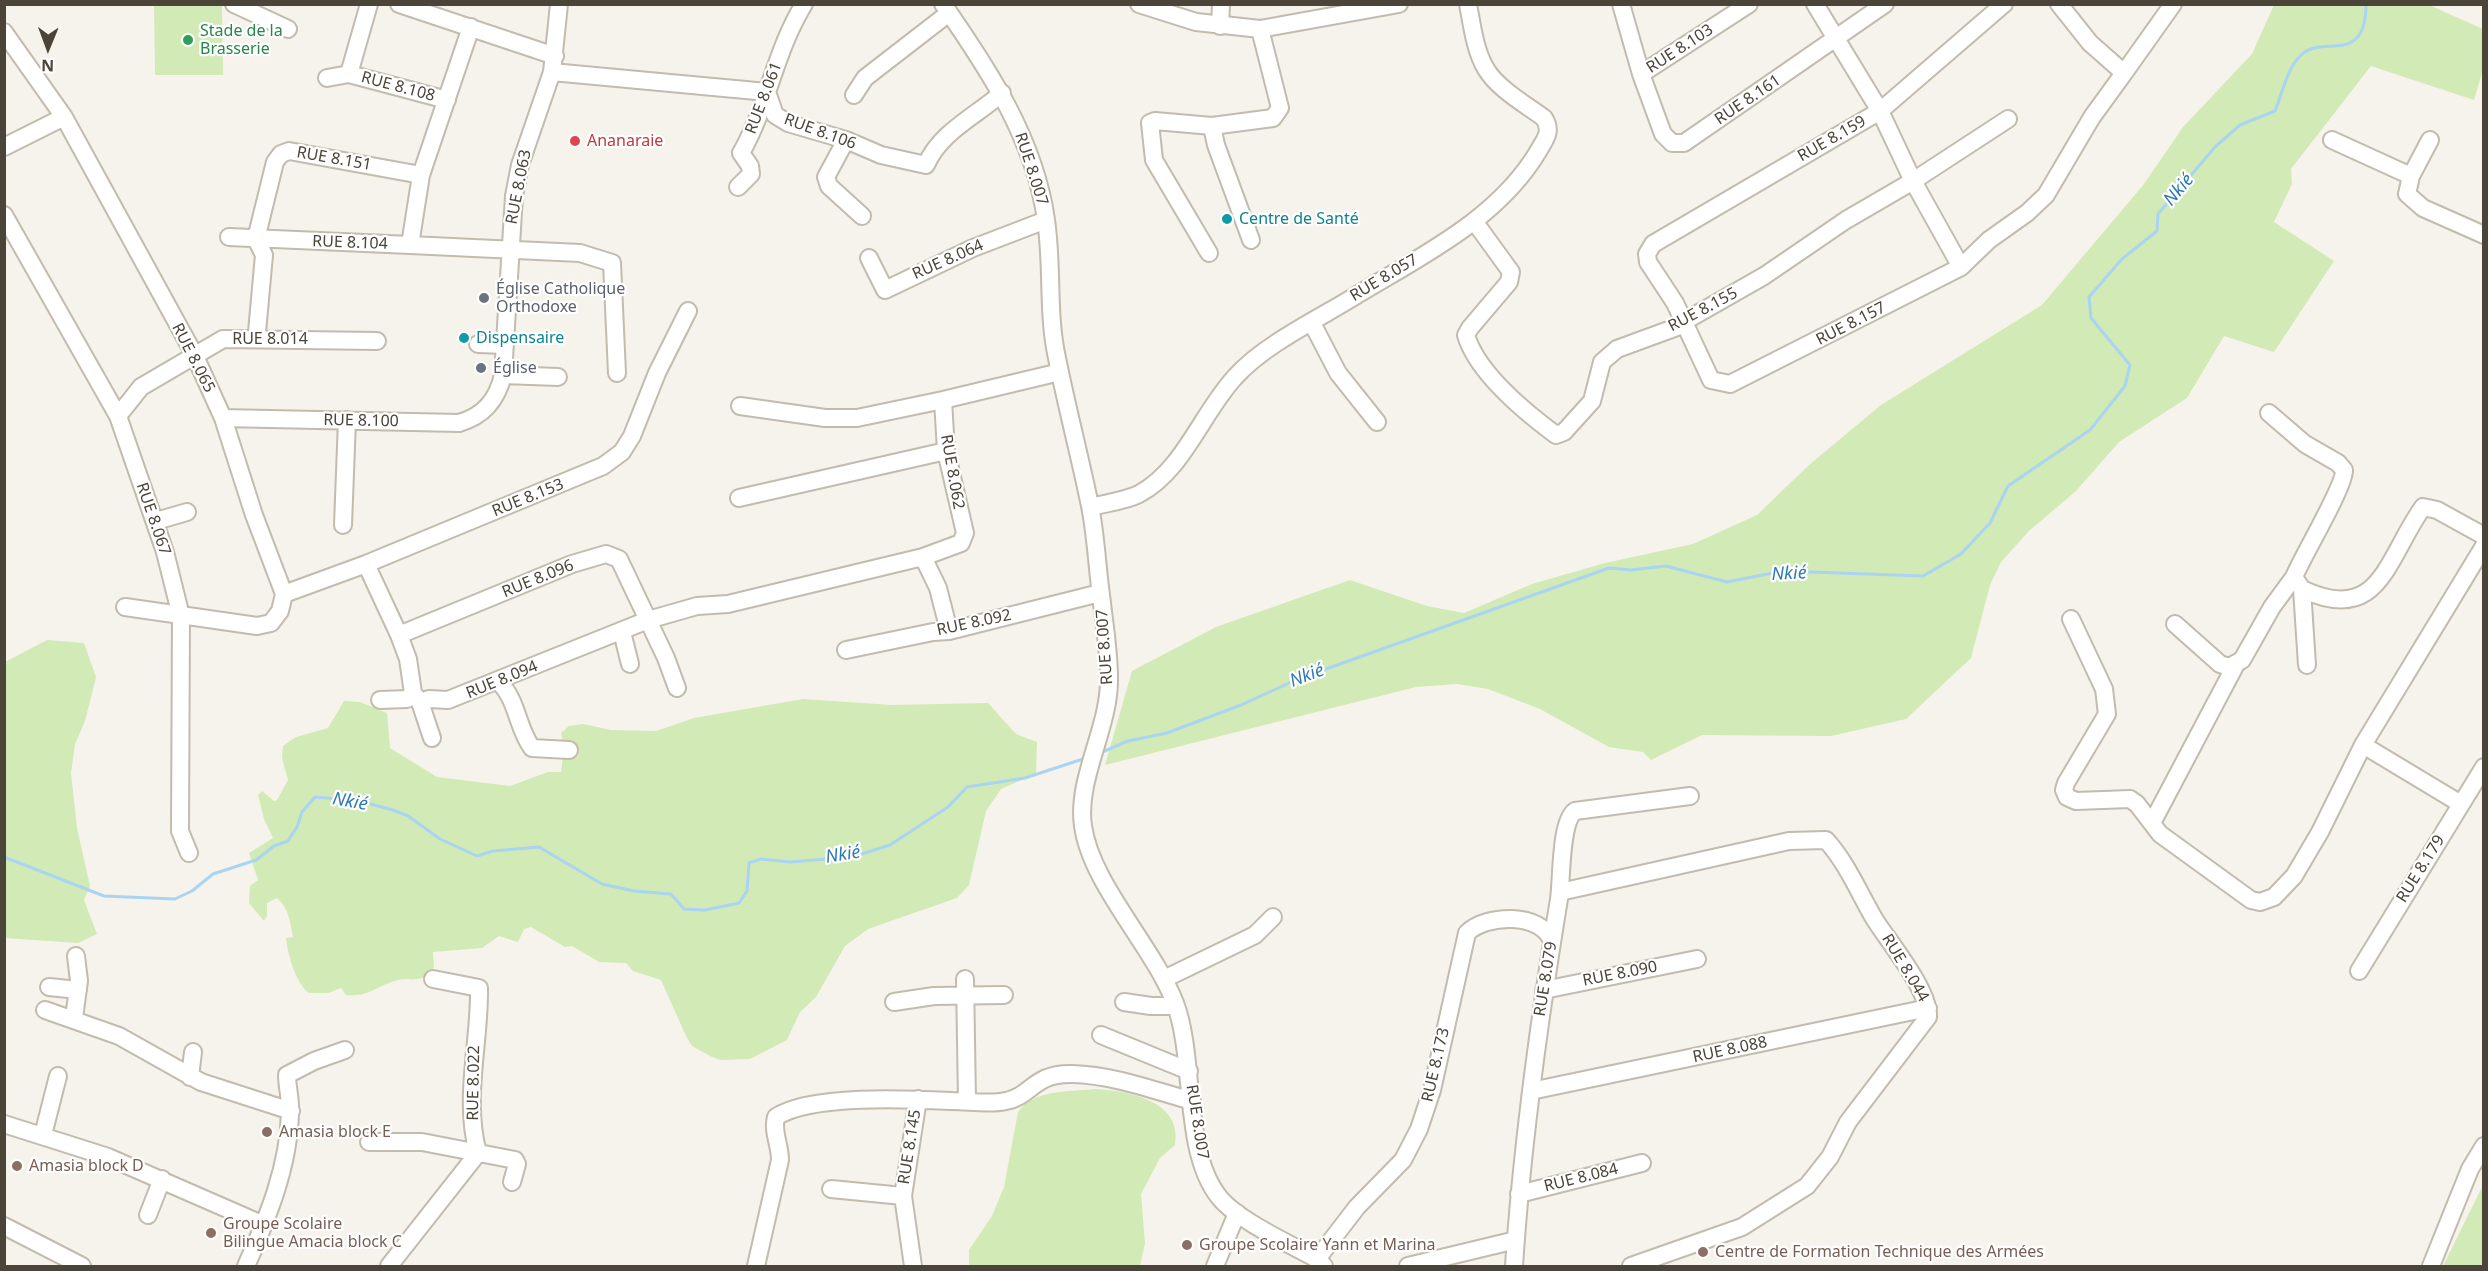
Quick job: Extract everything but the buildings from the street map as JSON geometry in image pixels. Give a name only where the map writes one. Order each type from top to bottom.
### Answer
[{"type":"street","points":[[234,4],[288,29]]},
{"type":"street","name":"RUE 8.108","points":[[369,4],[349,74],[447,100]]},
{"type":"street","points":[[399,4],[471,27],[554,64],[767,92]]},
{"type":"street","name":"RUE 8.063","points":[[492,402],[503,375],[508,248],[514,196],[520,165],[554,64],[559,4]]},
{"type":"street","name":"RUE 8.061","points":[[738,187],[751,174],[750,166],[741,153],[758,120],[780,54],[804,4]]},
{"type":"street","points":[[1139,4],[1196,22],[1260,29],[1399,4]]},
{"type":"street","points":[[1220,26],[1221,4]]},
{"type":"street","name":"RUE 8.057","points":[[1091,507],[1138,495],[1162,476],[1184,451],[1204,418],[1236,375],[1268,346],[1312,323],[1410,264],[1474,221],[1528,167],[1548,133],[1548,124],[1544,118],[1498,83],[1485,69],[1473,31],[1468,4]]},
{"type":"street","name":"RUE 8.103","points":[[1621,4],[1641,74],[1749,4]]},
{"type":"street","points":[[1815,4],[1880,111],[1913,181],[1961,267],[1989,240],[2027,213],[2046,195],[2092,117],[2173,4]]},
{"type":"street","name":"RUE 8.161","points":[[1641,74],[1663,134],[1672,143],[1684,143],[1837,40],[1885,4]]},
{"type":"street","name":"RUE 8.159","points":[[1683,318],[1648,262],[1647,254],[1653,244],[1880,111],[2004,4]]},
{"type":"street","points":[[2059,4],[2090,43],[2124,73]]},
{"type":"street","points":[[854,96],[865,78],[946,9]]},
{"type":"street","name":"RUE 8.007","points":[[946,9],[1002,93],[1032,165],[1046,220],[1055,348],[1091,507],[1109,680],[1100,738],[1091,764],[1084,801],[1082,824],[1090,857],[1164,979],[1176,1006],[1189,1071],[1197,1142],[1206,1174],[1219,1197],[1237,1213],[1320,1263]]},
{"type":"street","points":[[421,175],[471,27]]},
{"type":"street","points":[[1209,253],[1154,160],[1150,123],[1155,121],[1212,126],[1273,118],[1278,114],[1280,108],[1260,29]]},
{"type":"street","name":"RUE 8.065","points":[[4,32],[64,117],[194,354],[223,418],[254,515],[284,594]]},
{"type":"street","points":[[327,78],[349,74]]},
{"type":"street","name":"RUE 8.106","points":[[767,92],[775,115],[788,123],[846,140],[881,155],[926,165],[935,147],[949,132],[1002,93]]},
{"type":"street","points":[[4,147],[64,117]]},
{"type":"street","name":"RUE 8.155","points":[[1474,221],[1511,272],[1509,282],[1470,328],[1466,335],[1468,342],[1516,405],[1556,435],[1564,432],[1592,401],[1602,362],[1617,349],[1677,327],[1683,318],[1692,317],[1764,276],[1846,220],[1913,181],[2008,119]]},
{"type":"street","points":[[1212,126],[1216,145],[1251,240]]},
{"type":"street","points":[[846,140],[826,177],[829,186],[862,216]]},
{"type":"street","points":[[2332,140],[2411,176]]},
{"type":"street","points":[[2430,140],[2406,188],[2410,200],[2484,235]]},
{"type":"street","name":"RUE 8.151","points":[[260,338],[257,332],[264,255],[256,239],[275,162],[281,154],[289,151],[421,175]]},
{"type":"street","name":"RUE 8.104","points":[[229,237],[410,245],[421,175]]},
{"type":"street","name":"RUE 8.067","points":[[4,215],[118,416],[156,521],[181,616],[180,824],[189,853]]},
{"type":"street","name":"RUE 8.064","points":[[869,258],[885,290],[973,248],[1046,220]]},
{"type":"street","points":[[410,245],[580,252],[612,263],[617,374]]},
{"type":"street","name":"RUE 8.157","points":[[1683,318],[1711,380],[1730,384],[1961,267]]},
{"type":"street","name":"RUE 8.153","points":[[284,594],[366,564],[603,466],[622,452],[632,436],[657,373],[688,311]]},
{"type":"street","points":[[1312,323],[1338,374],[1377,422]]},
{"type":"street","name":"RUE 8.014","points":[[118,416],[141,387],[223,339],[377,341]]},
{"type":"street","points":[[478,344],[505,345]]},
{"type":"street","points":[[740,406],[825,418],[856,418],[1060,372]]},
{"type":"street","points":[[503,375],[558,376]]},
{"type":"street","name":"RUE 8.062","points":[[924,557],[961,543],[964,533],[946,452],[943,400]]},
{"type":"street","name":"RUE 8.100","points":[[223,418],[459,423],[476,419],[492,402]]},
{"type":"street","points":[[2269,413],[2305,444],[2338,463],[2344,470],[2342,484],[2306,549],[2298,583],[2307,665]]},
{"type":"street","points":[[343,525],[346,420]]},
{"type":"street","points":[[739,498],[946,452]]},
{"type":"street","points":[[2298,583],[2325,600],[2344,602],[2361,597],[2374,586],[2423,507],[2437,510],[2484,536]]},
{"type":"street","points":[[156,521],[187,512]]},
{"type":"street","points":[[2071,619],[2104,689],[2107,714],[2066,783],[2064,790],[2067,797],[2076,801],[2130,800],[2137,804],[2160,834],[2252,900],[2260,902],[2274,897],[2294,876],[2320,832],[2362,745],[2484,546]]},
{"type":"street","name":"RUE 8.096","points":[[399,635],[572,564],[606,554],[619,559],[648,620],[676,688]]},
{"type":"street","points":[[924,557],[938,588],[950,631]]},
{"type":"street","name":"RUE 8.094","points":[[380,700],[459,698],[648,620],[697,606],[728,603],[924,557]]},
{"type":"street","points":[[366,564],[399,635],[408,659],[417,698],[432,738]]},
{"type":"street","points":[[2152,823],[2235,666],[2242,660],[2272,607],[2298,583]]},
{"type":"street","name":"RUE 8.092","points":[[846,650],[950,631],[1100,593]]},
{"type":"street","points":[[125,607],[257,626],[271,622],[280,611],[284,594]]},
{"type":"street","points":[[2175,624],[2220,664],[2229,668],[2235,666]]},
{"type":"street","points":[[622,632],[630,664]]},
{"type":"street","points":[[500,681],[513,702],[524,738],[531,748],[568,750]]},
{"type":"street","points":[[2362,745],[2461,804]]},
{"type":"street","name":"RUE 8.179","points":[[2359,971],[2484,767]]},
{"type":"street","name":"RUE 8.079","points":[[1514,1266],[1519,1194],[1531,1091],[1560,892],[1565,833],[1570,814],[1575,811],[1690,796]]},
{"type":"street","name":"RUE 8.044","points":[[1560,892],[1789,841],[1826,840],[1838,853],[1876,921],[1911,973],[1929,1008],[1928,1017],[1848,1122],[1830,1157],[1807,1186],[1742,1227],[1631,1266]]},
{"type":"street","points":[[1164,979],[1246,939],[1273,917]]},
{"type":"street","name":"RUE 8.173","points":[[1320,1263],[1357,1207],[1403,1160],[1419,1129],[1432,1090],[1467,933],[1473,927],[1522,920],[1539,925],[1548,932],[1552,941]]},
{"type":"street","points":[[74,1018],[78,990],[76,956]]},
{"type":"street","name":"RUE 8.090","points":[[1544,990],[1697,959]]},
{"type":"street","name":"RUE 8.022","points":[[433,979],[476,986],[480,990],[472,1094],[472,1123],[478,1153]]},
{"type":"street","points":[[49,987],[78,990]]},
{"type":"street","points":[[894,1002],[934,996],[965,988],[1004,995]]},
{"type":"street","points":[[965,988],[968,1101]]},
{"type":"street","points":[[1124,1002],[1152,1006],[1176,1006]]},
{"type":"street","name":"RUE 8.088","points":[[1531,1091],[1929,1008]]},
{"type":"street","points":[[45,1010],[74,1018],[131,1041],[190,1077],[291,1111]]},
{"type":"street","points":[[1101,1035],[1189,1071]]},
{"type":"street","points":[[246,1266],[264,1225],[284,1161],[291,1111],[289,1073],[345,1050]]},
{"type":"street","points":[[190,1077],[193,1052]]},
{"type":"street","points":[[756,1266],[780,1160],[780,1148],[773,1128],[776,1117],[783,1112],[833,1102],[918,1099],[1006,1101],[1050,1076],[1072,1074],[1109,1078],[1192,1101]]},
{"type":"street","points":[[43,1135],[58,1076]]},
{"type":"street","name":"RUE 8.145","points":[[913,1266],[903,1196],[918,1099]]},
{"type":"street","points":[[6,1130],[43,1135],[162,1179],[264,1225]]},
{"type":"street","points":[[369,1142],[409,1140],[515,1160],[517,1164],[512,1182]]},
{"type":"street","points":[[2431,1266],[2470,1169],[2484,1146]]},
{"type":"street","points":[[389,1266],[478,1153]]},
{"type":"street","name":"RUE 8.084","points":[[1519,1194],[1642,1163]]},
{"type":"street","points":[[148,1215],[162,1179]]},
{"type":"street","points":[[831,1189],[903,1196]]},
{"type":"street","points":[[1215,1266],[1237,1213]]},
{"type":"street","points":[[4,1226],[82,1266]]},
{"type":"street","points":[[1408,1266],[1516,1240]]},
{"type":"green space","name":"Stade de la Brasserie","points":[[154,5],[222,5],[223,75],[155,75]]},
{"type":"green space","points":[[2274,5],[2429,5],[2483,29],[2483,70],[2474,100],[2371,66],[2291,169],[2292,184],[2274,222],[2334,261],[2274,352],[2224,336],[2187,398],[2119,442],[2076,491],[2029,531],[2001,562],[1990,585],[1971,658],[1906,719],[1831,736],[1702,735],[1651,760],[1643,752],[1609,747],[1540,709],[1488,689],[1457,684],[1416,687],[1105,765],[1132,671],[1216,627],[1350,580],[1427,606],[1464,613],[1532,584],[1605,563],[1693,544],[1757,515],[1809,465],[1881,405],[2042,305],[2144,184],[2183,127],[2252,54]]},
{"type":"green space","points":[[47,640],[84,643],[96,677],[85,721],[75,744],[71,773],[77,828],[90,886],[84,900],[97,934],[78,943],[5,938],[5,662]]},
{"type":"green space","points":[[803,699],[892,705],[988,703],[1016,734],[1037,742],[1036,774],[1001,789],[986,811],[969,885],[957,898],[868,929],[845,946],[816,997],[800,1012],[787,1040],[750,1059],[720,1060],[692,1046],[661,980],[633,971],[626,963],[599,962],[572,946],[565,947],[531,927],[524,929],[518,942],[499,936],[482,948],[433,952],[434,967],[420,978],[395,981],[367,993],[354,995],[346,995],[341,988],[328,993],[309,993],[300,982],[290,960],[286,938],[293,937],[284,906],[277,898],[267,903],[267,916],[264,921],[249,903],[250,886],[258,880],[249,853],[273,838],[264,819],[258,795],[262,791],[274,801],[277,800],[288,780],[282,758],[283,746],[296,737],[328,728],[344,701],[360,702],[387,713],[390,748],[437,777],[510,786],[548,772],[561,772],[564,746],[561,733],[569,726],[583,724],[611,730],[656,731],[694,718]]},
{"type":"green space","points":[[1095,1089],[1122,1092],[1150,1101],[1162,1108],[1170,1118],[1175,1130],[1175,1145],[1160,1158],[1141,1194],[1145,1243],[1140,1266],[969,1266],[969,1250],[992,1216],[1004,1187],[1018,1112],[1033,1099],[1043,1095]]},
{"type":"green space","points":[[2483,1185],[2483,1266],[2443,1266]]},
{"type":"waterway","name":"Nkié","points":[[1100,753],[1128,741],[1167,733],[1241,705],[1298,679],[1609,568],[1631,570],[1666,566],[1727,582],[1783,571],[1923,576],[1961,554],[1990,523],[2008,486],[2090,430],[2125,386],[2130,365],[2091,318],[2089,297],[2122,259],[2157,231],[2158,214],[2215,147],[2240,125],[2275,111],[2288,75],[2300,56],[2319,47],[2351,43],[2359,36],[2364,24],[2366,4]]},
{"type":"waterway","name":"Nkié","points":[[4,857],[104,896],[175,899],[192,891],[213,874],[256,860],[274,846],[288,841],[297,827],[302,812],[315,797],[359,801],[393,810],[408,816],[440,839],[477,856],[493,851],[539,847],[602,884],[634,891],[671,894],[684,909],[705,910],[739,903],[747,891],[749,863],[761,859],[790,862],[852,857],[890,845],[948,807],[967,787],[1025,778],[1086,758]]},
{"type":"place","name":"Stade de la Brasserie","points":[[188,40]]},
{"type":"place","name":"Ananaraie","points":[[575,141]]},
{"type":"place","name":"Centre de Santé","points":[[1227,219]]},
{"type":"place","name":"Église Catholique Orthodoxe","points":[[484,298]]},
{"type":"place","name":"Dispensaire","points":[[464,338]]},
{"type":"place","name":"Église","points":[[481,368]]},
{"type":"place","name":"Amasia block E","points":[[267,1132]]},
{"type":"place","name":"Amasia block D","points":[[17,1166]]},
{"type":"place","name":"Groupe Scolaire Bilingue Amacia block C","points":[[211,1233]]},
{"type":"place","name":"Groupe Scolaire Yann et Marina","points":[[1187,1245]]},
{"type":"place","name":"Centre de Formation Technique des Armées","points":[[1703,1252]]}]
